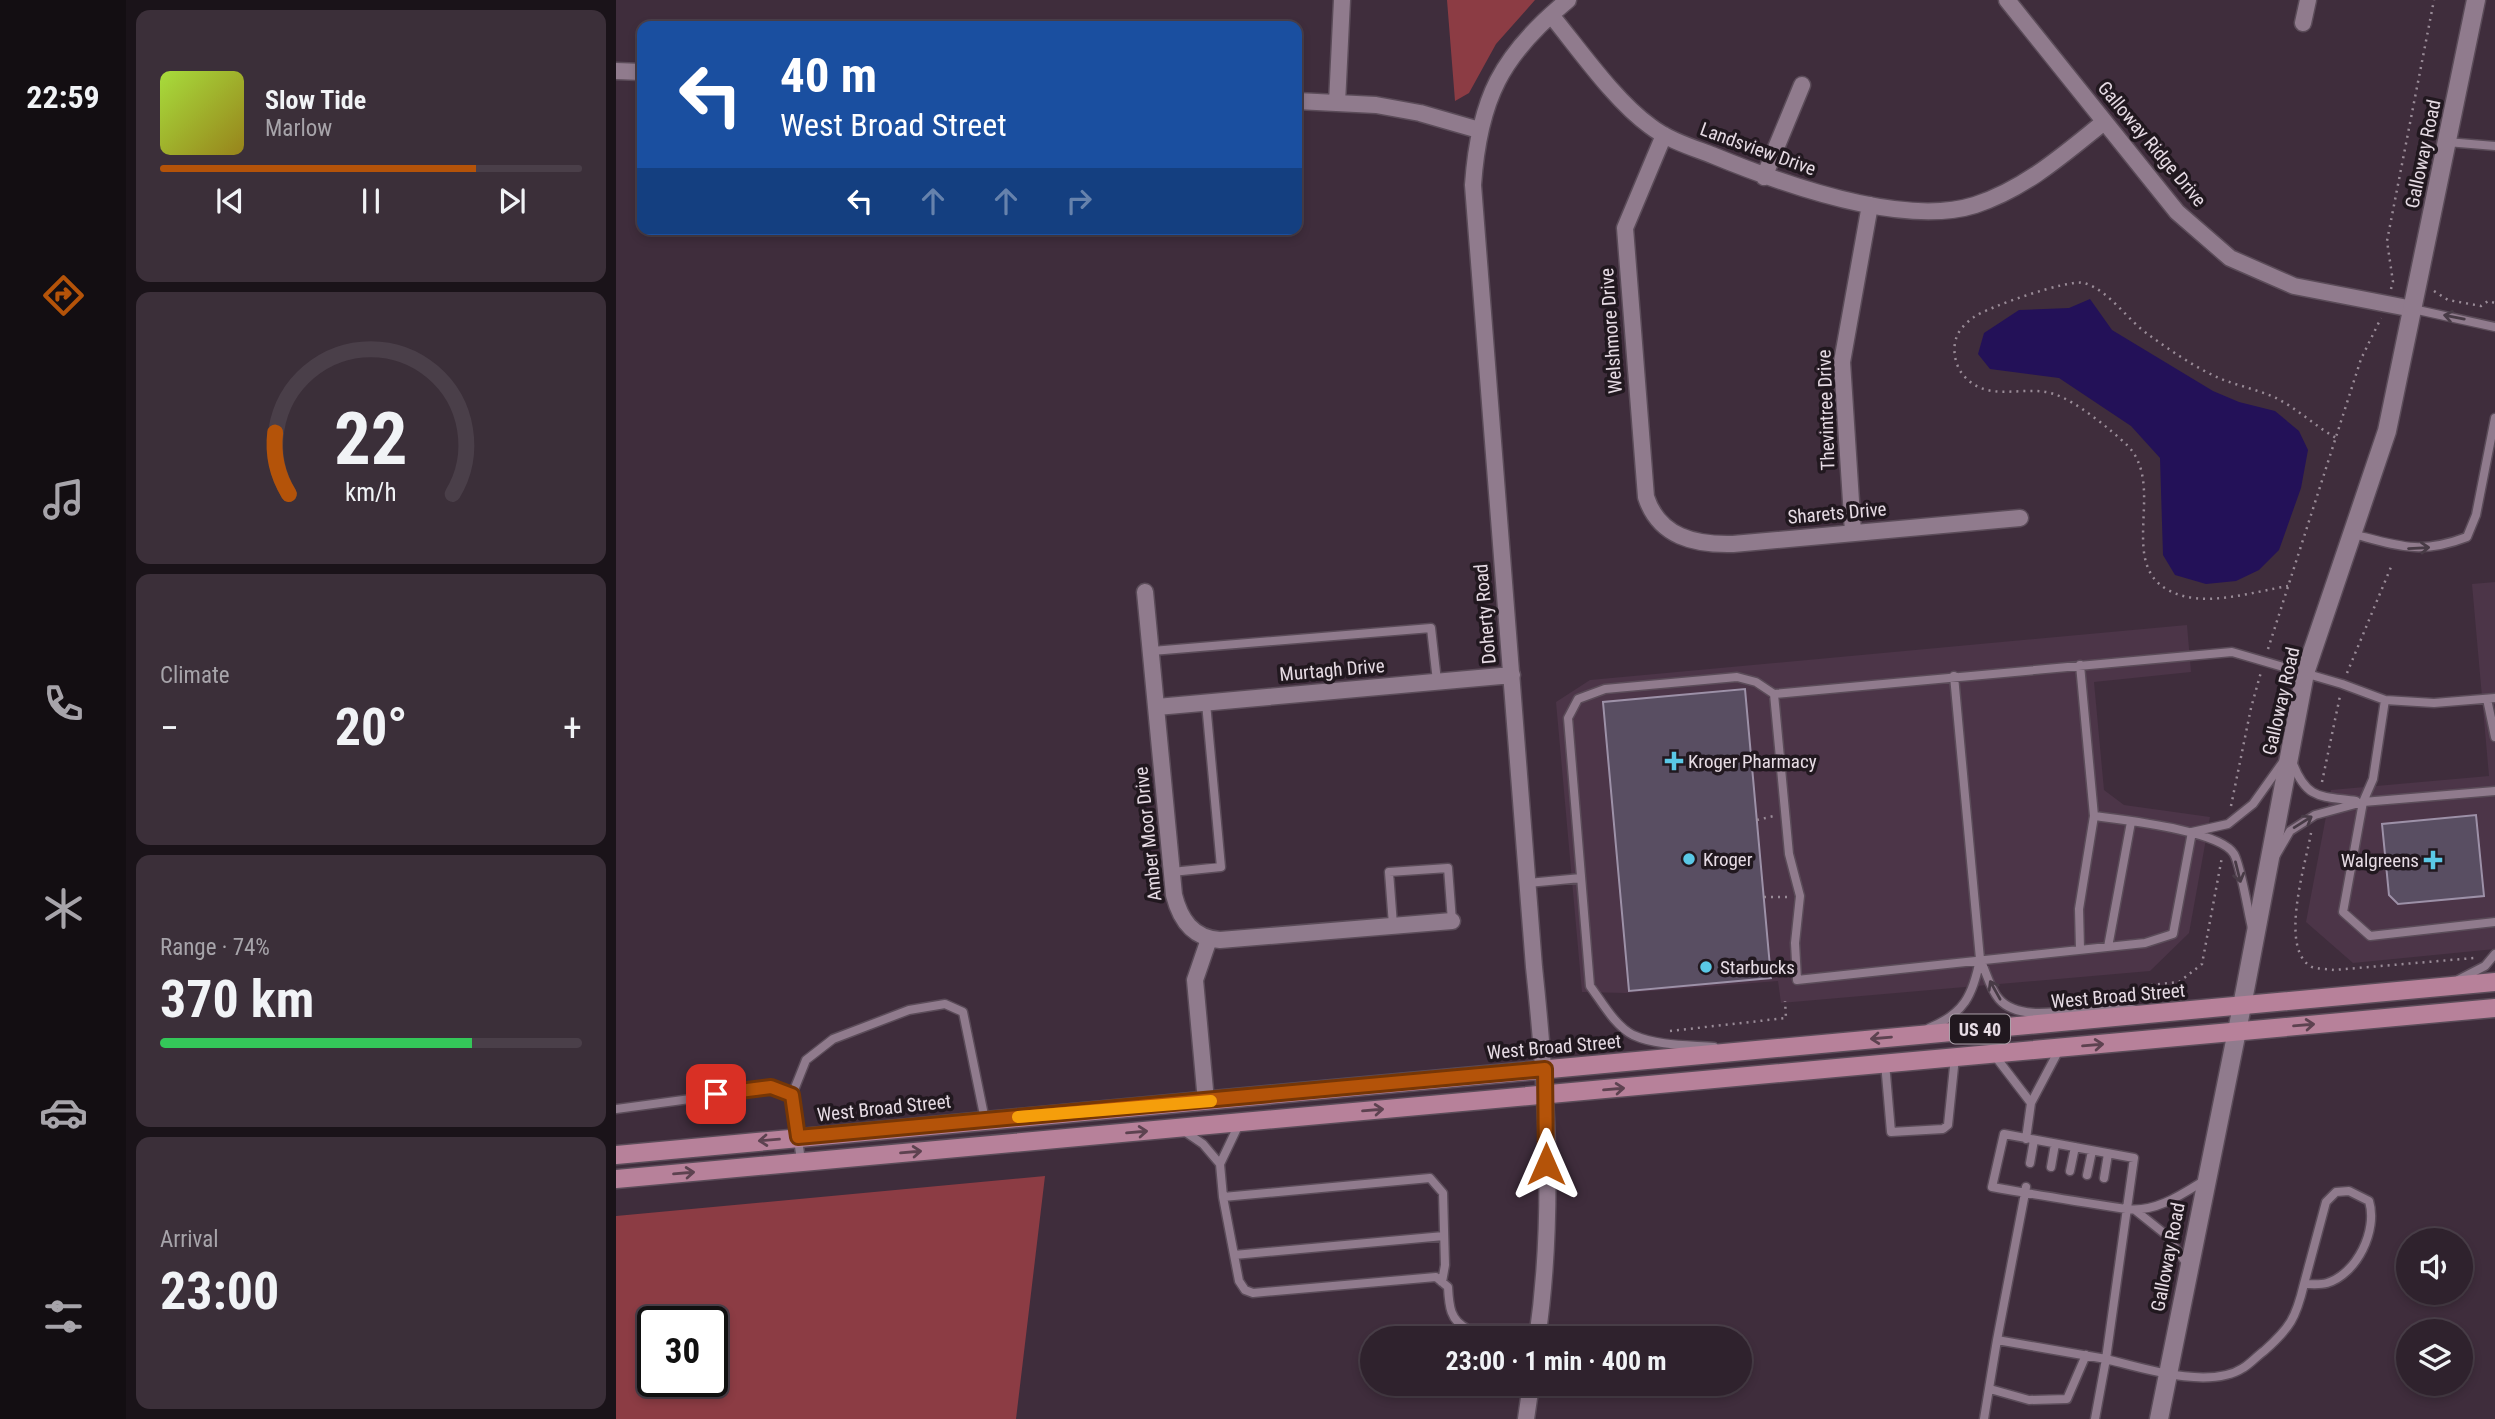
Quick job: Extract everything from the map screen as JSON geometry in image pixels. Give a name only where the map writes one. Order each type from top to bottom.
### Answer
[{"type":"main road","name":"West Broad Street","points":[[616,1155],[2495,982]]},
{"type":"main road","name":"US 40","points":[[616,1179],[2495,1008]]},
{"type":"street","points":[[1337,103],[1342,0]]},
{"type":"street","name":"Doherty Road","points":[[1539,1326],[1545,1289],[1545,1069],[1473,185],[1483,110],[1506,66],[1532,32],[1568,0]]},
{"type":"street","name":"Galloway Ridge Drive","points":[[2007,0],[2177,212],[2230,258],[2294,286],[2413,309]]},
{"type":"street","points":[[2303,23],[2308,0]]},
{"type":"street","name":"Galloway Road","points":[[2158,1419],[2242,1006],[2305,673],[2388,431],[2476,0]]},
{"type":"street","name":"Landsview Drive","points":[[1551,15],[1632,112],[1664,135],[1802,190],[1870,205],[1936,210],[1973,206],[2041,173],[2104,122]]},
{"type":"street","points":[[616,71],[637,72]]},
{"type":"street","points":[[1764,177],[1802,85]]},
{"type":"street","points":[[1302,101],[1376,105],[1420,113],[1479,130]]},
{"type":"street","name":"Welshmore Drive","points":[[1663,526],[1646,497],[1625,228],[1664,135]]},
{"type":"street","name":"Thevintree Drive","points":[[1853,532],[1842,362],[1870,205]]},
{"type":"street","name":"Sharets Drive","points":[[1663,526],[1682,539],[1713,544],[2020,517]]},
{"type":"street","name":"Amber Moor Drive","points":[[1145,592],[1172,872],[1179,915],[1194,932],[1209,939]]},
{"type":"street","name":"Murtagh Drive","points":[[1157,707],[1511,675]]},
{"type":"street","points":[[1206,1101],[1195,979],[1209,939],[1452,921]]},
{"type":"street","points":[[1525,1419],[1529,1396]]},
{"type":"lane","points":[[2447,142],[2495,146]]},
{"type":"lane","points":[[2413,309],[2494,326],[2495,315]]},
{"type":"lane","points":[[2353,534],[2407,548],[2442,547],[2467,537],[2476,515],[2495,418]]},
{"type":"lane","points":[[1152,651],[1431,628],[1437,681]]},
{"type":"lane","points":[[1758,1050],[1673,1044],[1633,1035],[1615,1020],[1590,986],[1568,718],[1578,699],[1605,689],[1737,677],[1756,682],[1774,694],[2232,652],[2385,700],[2434,703],[2491,699],[2495,737]]},
{"type":"lane","points":[[2080,665],[2094,816],[2079,909],[2080,949]]},
{"type":"lane","points":[[1954,677],[1980,959],[1998,999],[2012,1008],[2038,1014],[2121,1005],[2150,1014]]},
{"type":"lane","points":[[1774,694],[1789,854],[1800,896],[1795,943],[1797,980],[2145,943],[2173,934],[2192,832]]},
{"type":"lane","points":[[2385,700],[2373,779],[2363,802],[2343,912],[2370,936],[2495,922]]},
{"type":"lane","points":[[1172,872],[1221,867],[1206,703]]},
{"type":"lane","points":[[2192,832],[2228,824],[2253,804],[2289,754]]},
{"type":"lane","points":[[2289,754],[2301,784],[2319,796],[2363,802]]},
{"type":"lane","points":[[2266,873],[2290,831],[2315,815],[2363,802],[2495,791]]},
{"type":"lane","points":[[2094,816],[2192,832],[2218,841],[2233,852],[2255,938]]},
{"type":"lane","points":[[2108,947],[2131,822]]},
{"type":"lane","points":[[1392,925],[1389,872],[1448,868],[1452,921]]},
{"type":"lane","points":[[1528,883],[1581,878]]},
{"type":"lane","points":[[2445,987],[2485,966],[2495,954]]},
{"type":"lane","points":[[1910,1035],[1947,1021],[1969,999],[1980,959]]},
{"type":"lane","points":[[801,1162],[792,1095],[806,1060],[832,1039],[909,1010],[945,1004],[963,1013],[985,1120]]},
{"type":"lane","points":[[2030,1163],[2031,1102],[2060,1048]]},
{"type":"lane","points":[[1994,1053],[2031,1102]]},
{"type":"lane","points":[[1885,1063],[1891,1132],[1943,1129],[1948,1125],[1955,1057]]},
{"type":"lane","points":[[616,1109],[771,1087],[792,1095]]},
{"type":"lane","points":[[1240,1122],[1220,1164],[1223,1197],[1239,1281],[1245,1290],[1253,1293],[1436,1277],[1448,1287],[1449,1308],[1462,1326]]},
{"type":"lane","points":[[1178,1128],[1203,1144],[1220,1164]]},
{"type":"lane","points":[[2095,1419],[2130,1209],[2134,1158],[2004,1134],[1992,1187],[2065,1196],[2130,1209],[2165,1234],[2188,1265]]},
{"type":"lane","points":[[2051,1167],[2055,1144]]},
{"type":"lane","points":[[2070,1171],[2075,1147]]},
{"type":"lane","points":[[2087,1175],[2092,1151]]},
{"type":"lane","points":[[2104,1178],[2108,1154]]},
{"type":"lane","points":[[1223,1197],[1430,1178],[1443,1193],[1445,1265],[1442,1282]]},
{"type":"lane","points":[[2130,1209],[2170,1202],[2205,1180]]},
{"type":"lane","points":[[1984,1419],[2025,1190]]},
{"type":"lane","points":[[1997,1340],[2106,1359],[2167,1375],[2216,1376],[2242,1370],[2287,1331],[2304,1284],[2326,1202],[2336,1192],[2349,1191],[2369,1202],[2373,1214],[2369,1234],[2353,1264],[2336,1279],[2304,1284]]},
{"type":"lane","points":[[1234,1255],[1444,1236]]},
{"type":"lane","points":[[1990,1389],[2029,1400],[2067,1399],[2086,1355]]},
{"type":"path","points":[[2228,824],[2251,708],[2288,586],[2338,439],[2361,359],[2388,304],[2393,282],[2387,241],[2434,0]]},
{"type":"path","points":[[2288,586],[2210,599],[2170,592],[2158,583],[2148,568],[2143,550],[2145,484],[2135,455],[2127,445],[2069,400],[2042,391],[1991,392],[1973,385],[1961,374],[1956,364],[1955,339],[1961,328],[1975,316],[2062,284],[2080,282],[2107,295],[2126,317],[2201,369],[2278,399],[2317,428],[2338,439]]},
{"type":"path","points":[[2417,288],[2437,292],[2448,300],[2481,306],[2488,301],[2495,303]]},
{"type":"path","points":[[1757,820],[1784,815]]},
{"type":"path","points":[[2151,985],[2179,982],[2202,964],[2224,846]]},
{"type":"path","points":[[1764,897],[1800,896]]},
{"type":"path","points":[[1633,1035],[1786,1018],[1785,1001]]},
{"type":"shaded area","points":[[1447,0],[1535,0],[1496,44],[1469,93],[1455,101]]},
{"type":"shaded area","points":[[2090,299],[2112,330],[2213,391],[2239,402],[2275,411],[2299,431],[2308,450],[2301,488],[2279,550],[2259,570],[2236,581],[2206,584],[2175,575],[2163,555],[2160,458],[2131,426],[2059,378],[1990,369],[1978,354],[1984,333],[2019,310],[2069,308]]},
{"type":"shaded area","points":[[2495,582],[2495,949],[2353,963],[2306,922],[2331,790],[2489,776],[2472,584]]},
{"type":"shaded area","points":[[2187,625],[2191,672],[2094,682],[2104,790],[2124,805],[2210,817],[2189,933],[2150,971],[1781,1003],[1778,981],[1626,993],[1582,992],[1556,702],[1590,680]]},
{"type":"shaded area","points":[[1045,1176],[1016,1419],[616,1419],[616,1216]]},
{"type":"building","name":"Kroger","points":[[1745,689],[1771,978],[1629,991],[1603,702]]},
{"type":"building","name":"Walgreens","points":[[2476,815],[2484,896],[2398,904],[2389,895],[2382,824]]},
{"type":"slow traffic","points":[[1018,1117],[1211,1101]]},
{"type":"place","name":"Kroger Pharmacy","points":[[1674,761]]},
{"type":"place","name":"Kroger","points":[[1689,859]]},
{"type":"place","name":"Walgreens","points":[[2433,860]]},
{"type":"place","name":"Starbucks","points":[[1706,967]]},
{"type":"route","points":[[716,1094],[771,1087],[792,1095],[798,1137],[1545,1069],[1546,1164]]}]
